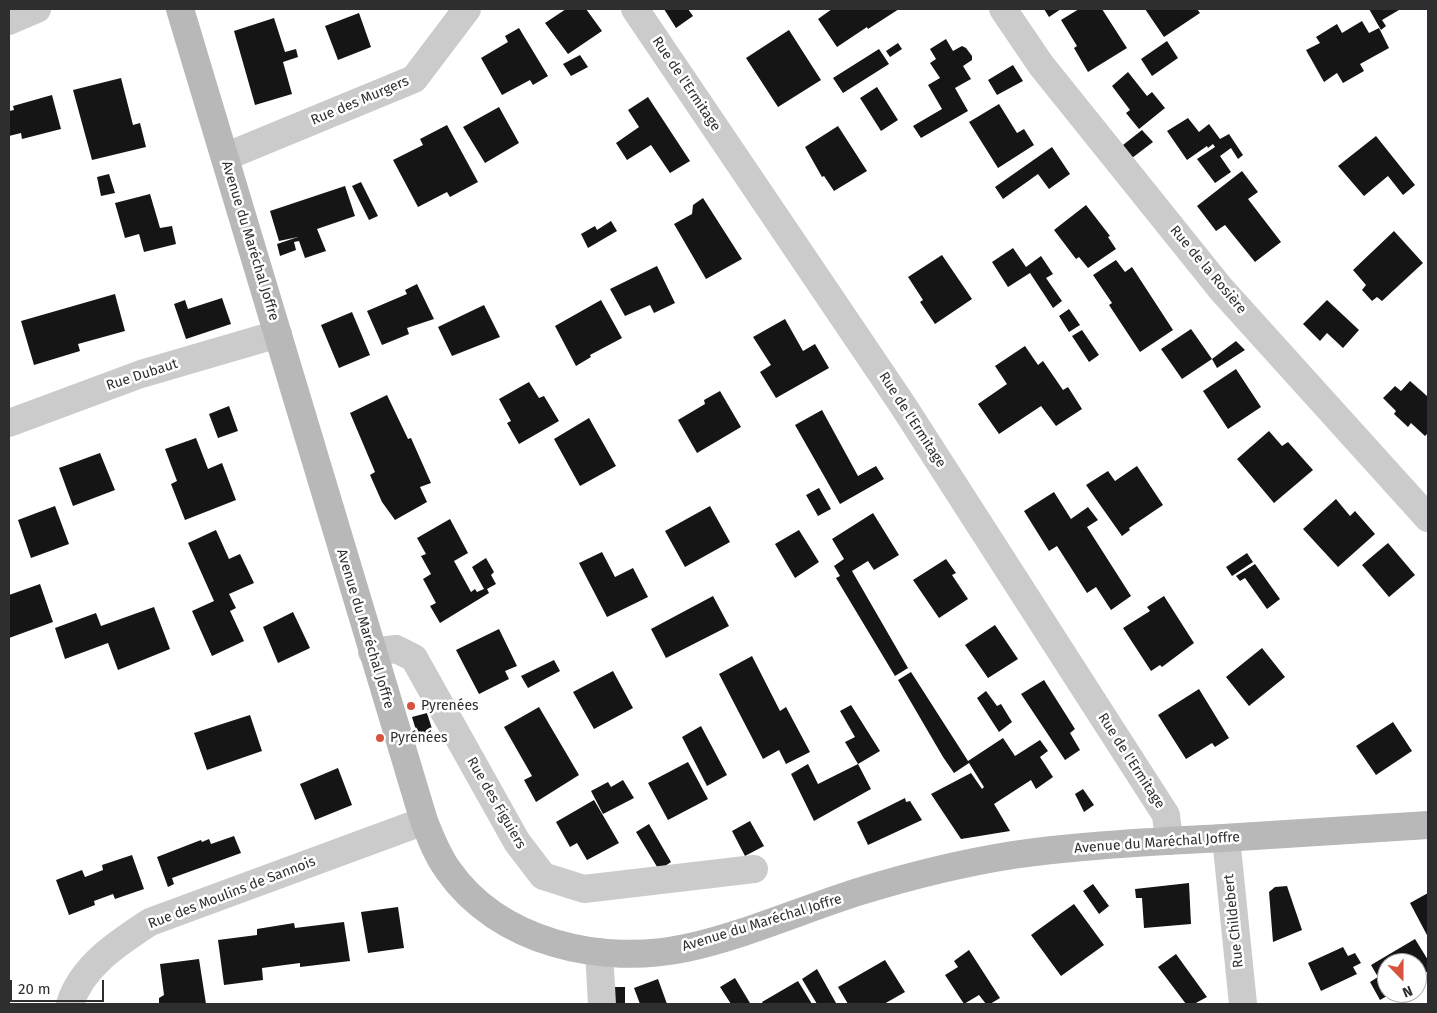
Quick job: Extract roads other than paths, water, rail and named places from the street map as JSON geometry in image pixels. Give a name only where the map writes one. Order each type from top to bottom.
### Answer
[{"type":"street","points":[[9,21],[37,9]]},
{"type":"street","name":"Avenue du Maréchal Joffre","points":[[180,9],[424,821],[439,856],[448,870],[480,903],[514,927],[534,936],[599,952],[660,952],[684,948],[861,891],[966,864],[1031,853],[1169,841],[1428,825]]},
{"type":"street","name":"Rue des Murgers","points":[[225,157],[414,78],[467,9]]},
{"type":"street","name":"Rue de l'Ermitage","points":[[635,9],[902,404],[1166,815],[1169,841]]},
{"type":"street","name":"Rue de la Rosière","points":[[1003,9],[1041,65],[1221,289],[1428,518]]},
{"type":"street","name":"Rue Dubaut","points":[[9,423],[140,374],[278,334]]},
{"type":"street","name":"Rue des Figuiers","points":[[372,652],[396,649],[414,658],[517,842],[543,876],[584,890],[754,869]]},
{"type":"street","name":"Rue des Moulins de Sannois","points":[[70,1004],[91,966],[119,942],[150,922],[424,821]]},
{"type":"street","name":"Rue Childebert","points":[[1226,838],[1243,1004]]},
{"type":"street","points":[[599,952],[602,1004]]},
{"type":"place","name":"Pyrenées","points":[[411,706]]},
{"type":"place","name":"Pyrénées","points":[[380,738]]}]
